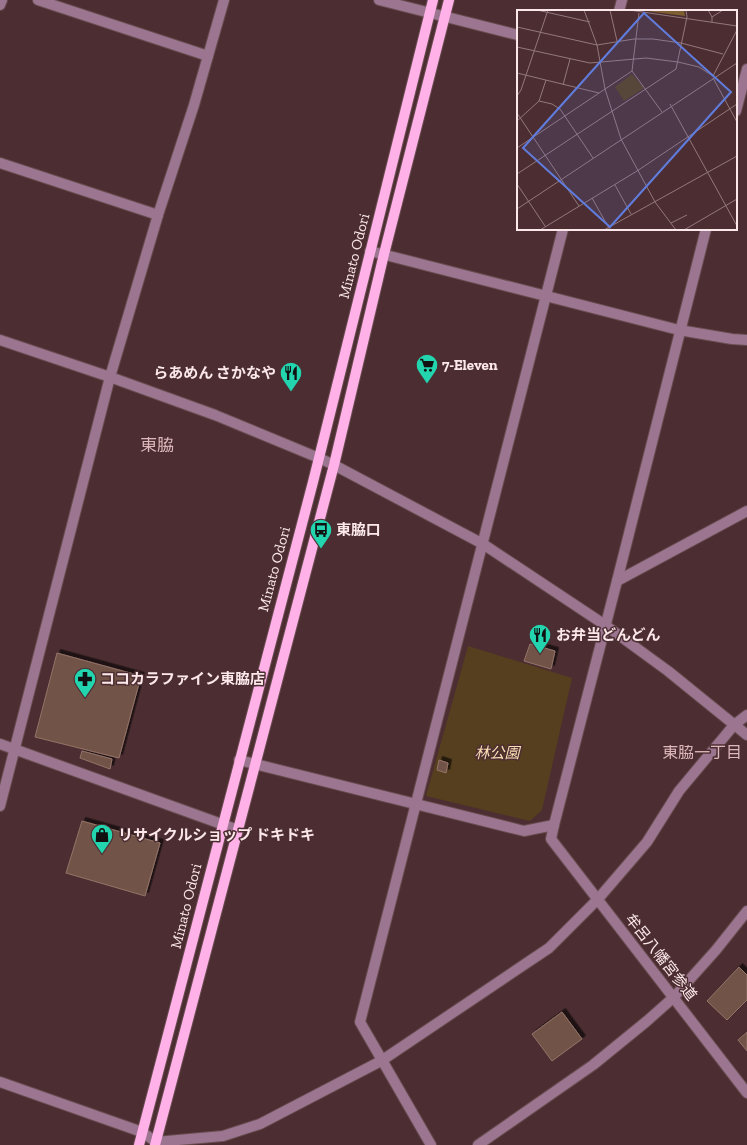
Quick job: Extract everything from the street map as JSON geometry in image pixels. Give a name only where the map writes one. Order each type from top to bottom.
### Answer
[{"type":"main road","name":"Minato Odori","points":[[138,1145],[319,458],[433,0]]},
{"type":"main road","name":"Minato Odori","points":[[156,1144],[334,465],[384,254],[449,0]]},
{"type":"street","points":[[0,5],[2,0]]},
{"type":"street","points":[[38,0],[208,56]]},
{"type":"street","points":[[0,806],[110,377],[158,216],[194,105],[224,0]]},
{"type":"street","points":[[379,0],[429,14],[517,35]]},
{"type":"street","points":[[619,10],[622,0]]},
{"type":"street","points":[[737,107],[747,69]]},
{"type":"street","points":[[0,163],[158,216]]},
{"type":"street","points":[[431,1145],[381,1061],[360,1022],[563,230]]},
{"type":"street","points":[[239,760],[524,831],[554,825],[706,230]]},
{"type":"street","points":[[370,251],[680,330],[732,340],[747,340]]},
{"type":"street","points":[[0,340],[110,377],[215,416],[334,465],[483,544],[605,625],[668,671],[747,735]]},
{"type":"street","points":[[617,581],[747,511]]},
{"type":"street","points":[[0,1082],[142,1132],[156,1144],[223,1136],[260,1124],[381,1061],[549,948],[598,899],[647,842],[679,791],[734,725],[747,715]]},
{"type":"street","points":[[0,744],[238,830]]},
{"type":"street","name":"牟呂八幡宮参道","points":[[554,825],[552,838],[747,1093]]},
{"type":"street","points":[[478,1145],[593,1065],[647,1021],[674,997],[716,950],[747,911]]},
{"type":"green space","name":"林公園","points":[[468,646],[572,678],[542,810],[530,821],[426,796]]},
{"type":"building","points":[[530,644],[555,651],[551,669],[524,661]]},
{"type":"building","points":[[57,653],[141,676],[119,758],[35,737]]},
{"type":"building","points":[[82,751],[112,759],[110,769],[80,758]]},
{"type":"building","points":[[439,760],[448,763],[446,773],[437,770]]},
{"type":"building","points":[[82,821],[160,843],[145,896],[66,873]]},
{"type":"building","points":[[739,967],[747,975],[747,1000],[727,1020],[707,1001]]},
{"type":"building","points":[[562,1012],[582,1039],[552,1061],[532,1034]]},
{"type":"building","points":[[747,1032],[747,1051],[738,1040]]},
{"type":"place","name":"7-Eleven","points":[[427,384]]},
{"type":"place","name":"らあめん さかなや","points":[[291,392]]},
{"type":"place","name":"東脇口","points":[[321,550]]},
{"type":"place","name":"お弁当どんどん","points":[[540,654]]},
{"type":"place","name":"ココカラファイン東脇店","points":[[85,698]]},
{"type":"place","name":"リサイクルショップ ドキドキ","points":[[102,854]]},
{"type":"district","name":"東脇","points":[[157,445]]},
{"type":"district","name":"東脇一丁目","points":[[702,752]]}]
